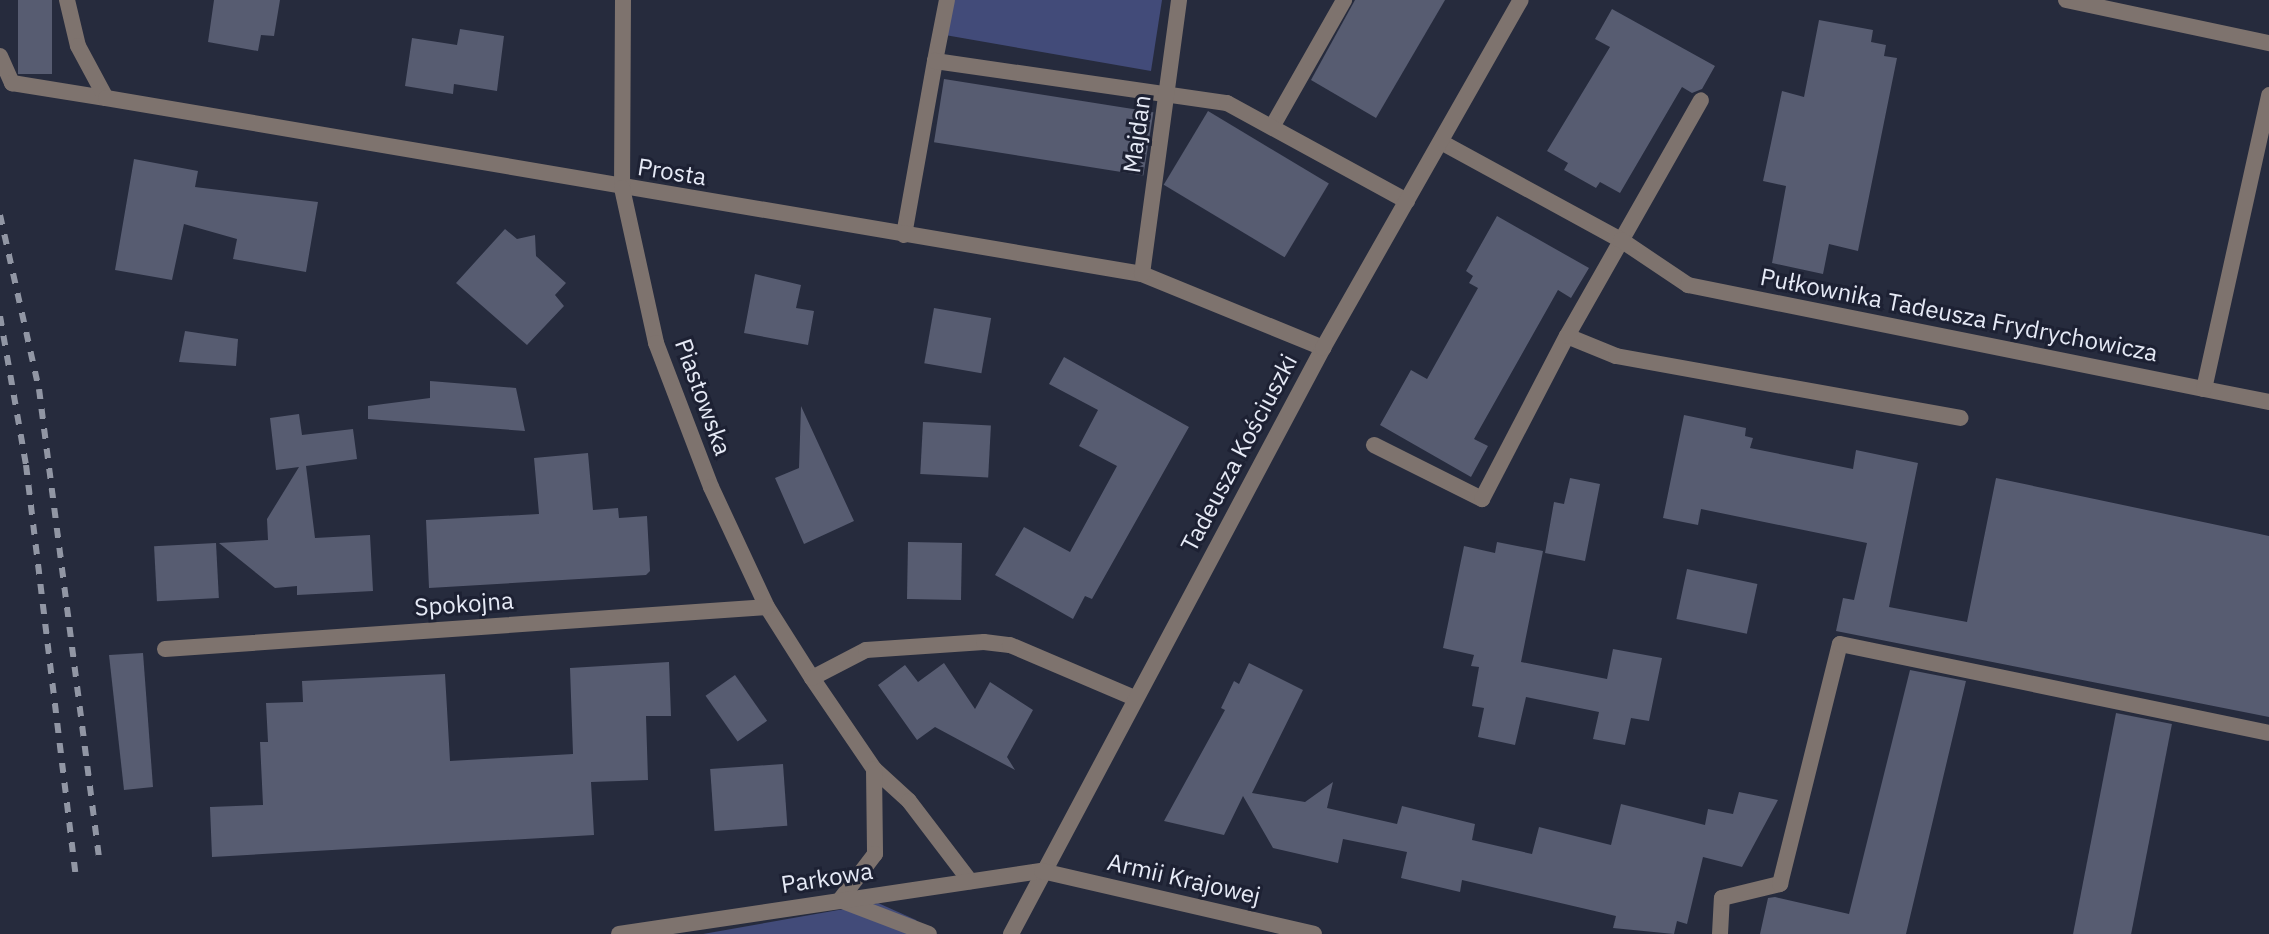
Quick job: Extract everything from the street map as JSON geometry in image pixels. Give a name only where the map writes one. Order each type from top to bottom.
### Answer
[{"type":"street","points":[[67,0],[78,46],[106,98]]},
{"type":"street","name":"Piastowska","points":[[623,0],[622,188],[656,343],[711,487],[767,607],[812,678],[874,769],[909,801],[970,881]]},
{"type":"street","points":[[904,235],[947,0]]},
{"type":"street","name":"Majdan","points":[[1142,274],[1179,0]]},
{"type":"street","points":[[1272,127],[1344,0]]},
{"type":"street","name":"Tadeusza Kościuszki","points":[[1011,934],[1323,348],[1521,0]]},
{"type":"street","points":[[2066,0],[2269,43]]},
{"type":"street","name":"Prosta","points":[[0,56],[12,83],[1142,274],[1323,348]]},
{"type":"street","points":[[935,61],[1167,91],[1227,103],[1407,201]]},
{"type":"street","points":[[2204,389],[2268,92]]},
{"type":"street","points":[[1374,445],[1482,499],[1567,336],[1701,100]]},
{"type":"street","name":"Pułkownika Tadeusza Frydrychowicza","points":[[1441,142],[1621,240],[1688,285],[2269,402]]},
{"type":"street","points":[[1567,336],[1616,356],[1960,418]]},
{"type":"street","name":"Spokojna","points":[[165,649],[767,607]]},
{"type":"street","points":[[812,678],[866,650],[984,642],[1010,645],[1134,698]]},
{"type":"street","points":[[1720,934],[1722,898],[1780,884],[1840,644],[2269,733]]},
{"type":"street","points":[[874,769],[875,854],[840,900],[929,934]]},
{"type":"street","name":"Parkowa","points":[[619,934],[1042,871]]},
{"type":"street","name":"Armii Krajowej","points":[[1042,871],[1314,934]]},
{"type":"shaded area","points":[[953,0],[1162,0],[1151,71],[945,35]]},
{"type":"shaded area","points":[[878,903],[916,920],[923,934],[703,934]]},
{"type":"building","points":[[18,0],[52,0],[52,74],[18,74]]},
{"type":"building","points":[[214,0],[280,0],[274,36],[261,35],[258,51],[208,42]]},
{"type":"building","points":[[1355,0],[1445,0],[1376,118],[1311,80]]},
{"type":"building","points":[[1612,9],[1715,66],[1702,89],[1692,93],[1682,87],[1620,193],[1600,182],[1596,188],[1564,170],[1568,163],[1547,151],[1610,47],[1595,39]]},
{"type":"building","points":[[1819,20],[1873,30],[1871,42],[1886,45],[1884,56],[1897,58],[1858,251],[1829,244],[1823,274],[1772,263],[1786,186],[1763,181],[1782,91],[1804,97]]},
{"type":"building","points":[[460,29],[504,36],[497,91],[454,84],[453,94],[405,86],[412,38],[457,45]]},
{"type":"building","points":[[944,79],[1153,112],[1143,175],[934,142]]},
{"type":"building","points":[[1208,111],[1329,184],[1285,257],[1164,185]]},
{"type":"building","points":[[134,159],[198,171],[195,187],[318,202],[306,272],[233,259],[237,239],[184,224],[172,280],[115,270]]},
{"type":"building","points":[[1497,216],[1589,268],[1571,298],[1558,290],[1474,439],[1488,446],[1471,477],[1380,425],[1411,370],[1427,379],[1478,288],[1469,283],[1473,276],[1466,271]]},
{"type":"building","points":[[505,229],[517,239],[535,235],[536,256],[566,283],[555,295],[564,306],[527,345],[456,283]]},
{"type":"building","points":[[755,274],[801,285],[796,308],[814,311],[808,345],[744,333]]},
{"type":"building","points":[[934,308],[991,318],[981,373],[924,363]]},
{"type":"building","points":[[185,331],[238,339],[236,366],[179,362]]},
{"type":"building","points":[[1064,357],[1189,427],[1092,599],[1085,596],[1073,619],[995,575],[1024,527],[1070,552],[1117,466],[1079,446],[1098,410],[1049,384]]},
{"type":"building","points":[[430,381],[516,388],[525,431],[368,419],[368,406],[430,398]]},
{"type":"building","points":[[801,406],[854,521],[804,544],[775,478],[799,468]]},
{"type":"building","points":[[299,414],[302,435],[353,429],[357,459],[306,466],[315,538],[370,535],[373,591],[297,595],[297,586],[275,588],[219,543],[268,540],[267,519],[299,467],[276,470],[270,418]]},
{"type":"building","points":[[1684,415],[1746,428],[1745,436],[1753,438],[1750,448],[1853,469],[1856,450],[1918,463],[1889,607],[1967,622],[1996,478],[2269,536],[2269,717],[1836,631],[1843,598],[1854,600],[1867,543],[1701,509],[1698,525],[1663,518]]},
{"type":"building","points":[[923,422],[991,426],[988,477],[920,474]]},
{"type":"building","points":[[588,453],[593,510],[618,508],[619,518],[647,516],[650,571],[646,575],[429,588],[426,520],[539,514],[534,458]]},
{"type":"building","points":[[1570,478],[1600,484],[1585,561],[1545,553],[1554,502],[1564,504]]},
{"type":"building","points":[[908,542],[962,543],[961,600],[907,599]]},
{"type":"building","points":[[1497,542],[1543,551],[1521,662],[1607,679],[1613,649],[1662,658],[1649,721],[1631,718],[1625,745],[1593,739],[1599,712],[1526,697],[1515,745],[1478,737],[1484,708],[1472,706],[1479,667],[1471,666],[1474,655],[1443,648],[1464,546],[1495,553]]},
{"type":"building","points":[[216,543],[219,598],[157,601],[154,546]]},
{"type":"building","points":[[1687,569],[1757,584],[1747,634],[1676,619]]},
{"type":"building","points":[[143,653],[153,787],[124,790],[109,655]]},
{"type":"building","points":[[669,662],[671,716],[646,716],[648,780],[591,782],[594,835],[212,857],[210,807],[263,805],[260,742],[268,742],[266,703],[303,702],[302,681],[445,674],[450,761],[573,754],[570,668]]},
{"type":"building","points":[[944,663],[975,709],[990,682],[1033,710],[1007,757],[1015,770],[935,727],[917,740],[878,685],[905,665],[918,682]]},
{"type":"building","points":[[1249,663],[1303,690],[1252,793],[1305,802],[1333,782],[1327,808],[1397,824],[1402,806],[1475,824],[1472,840],[1532,854],[1539,827],[1611,845],[1621,804],[1705,825],[1708,809],[1733,814],[1739,792],[1778,800],[1742,867],[1703,857],[1687,924],[1677,921],[1674,934],[1613,928],[1616,916],[1462,880],[1460,892],[1401,878],[1407,852],[1343,839],[1338,863],[1273,848],[1243,796],[1224,835],[1164,821],[1225,710],[1221,708],[1234,681],[1239,684]]},
{"type":"building","points":[[1910,670],[1966,681],[1906,934],[1760,934],[1768,898],[1849,914]]},
{"type":"building","points":[[735,675],[767,721],[738,742],[706,696]]},
{"type":"building","points":[[2116,713],[2172,724],[2131,934],[2073,934]]},
{"type":"building","points":[[783,764],[787,826],[715,831],[710,769]]},
{"type":"railway","points":[[0,215],[39,389],[100,864]]},
{"type":"railway","points":[[0,316],[26,465],[75,872]]}]
